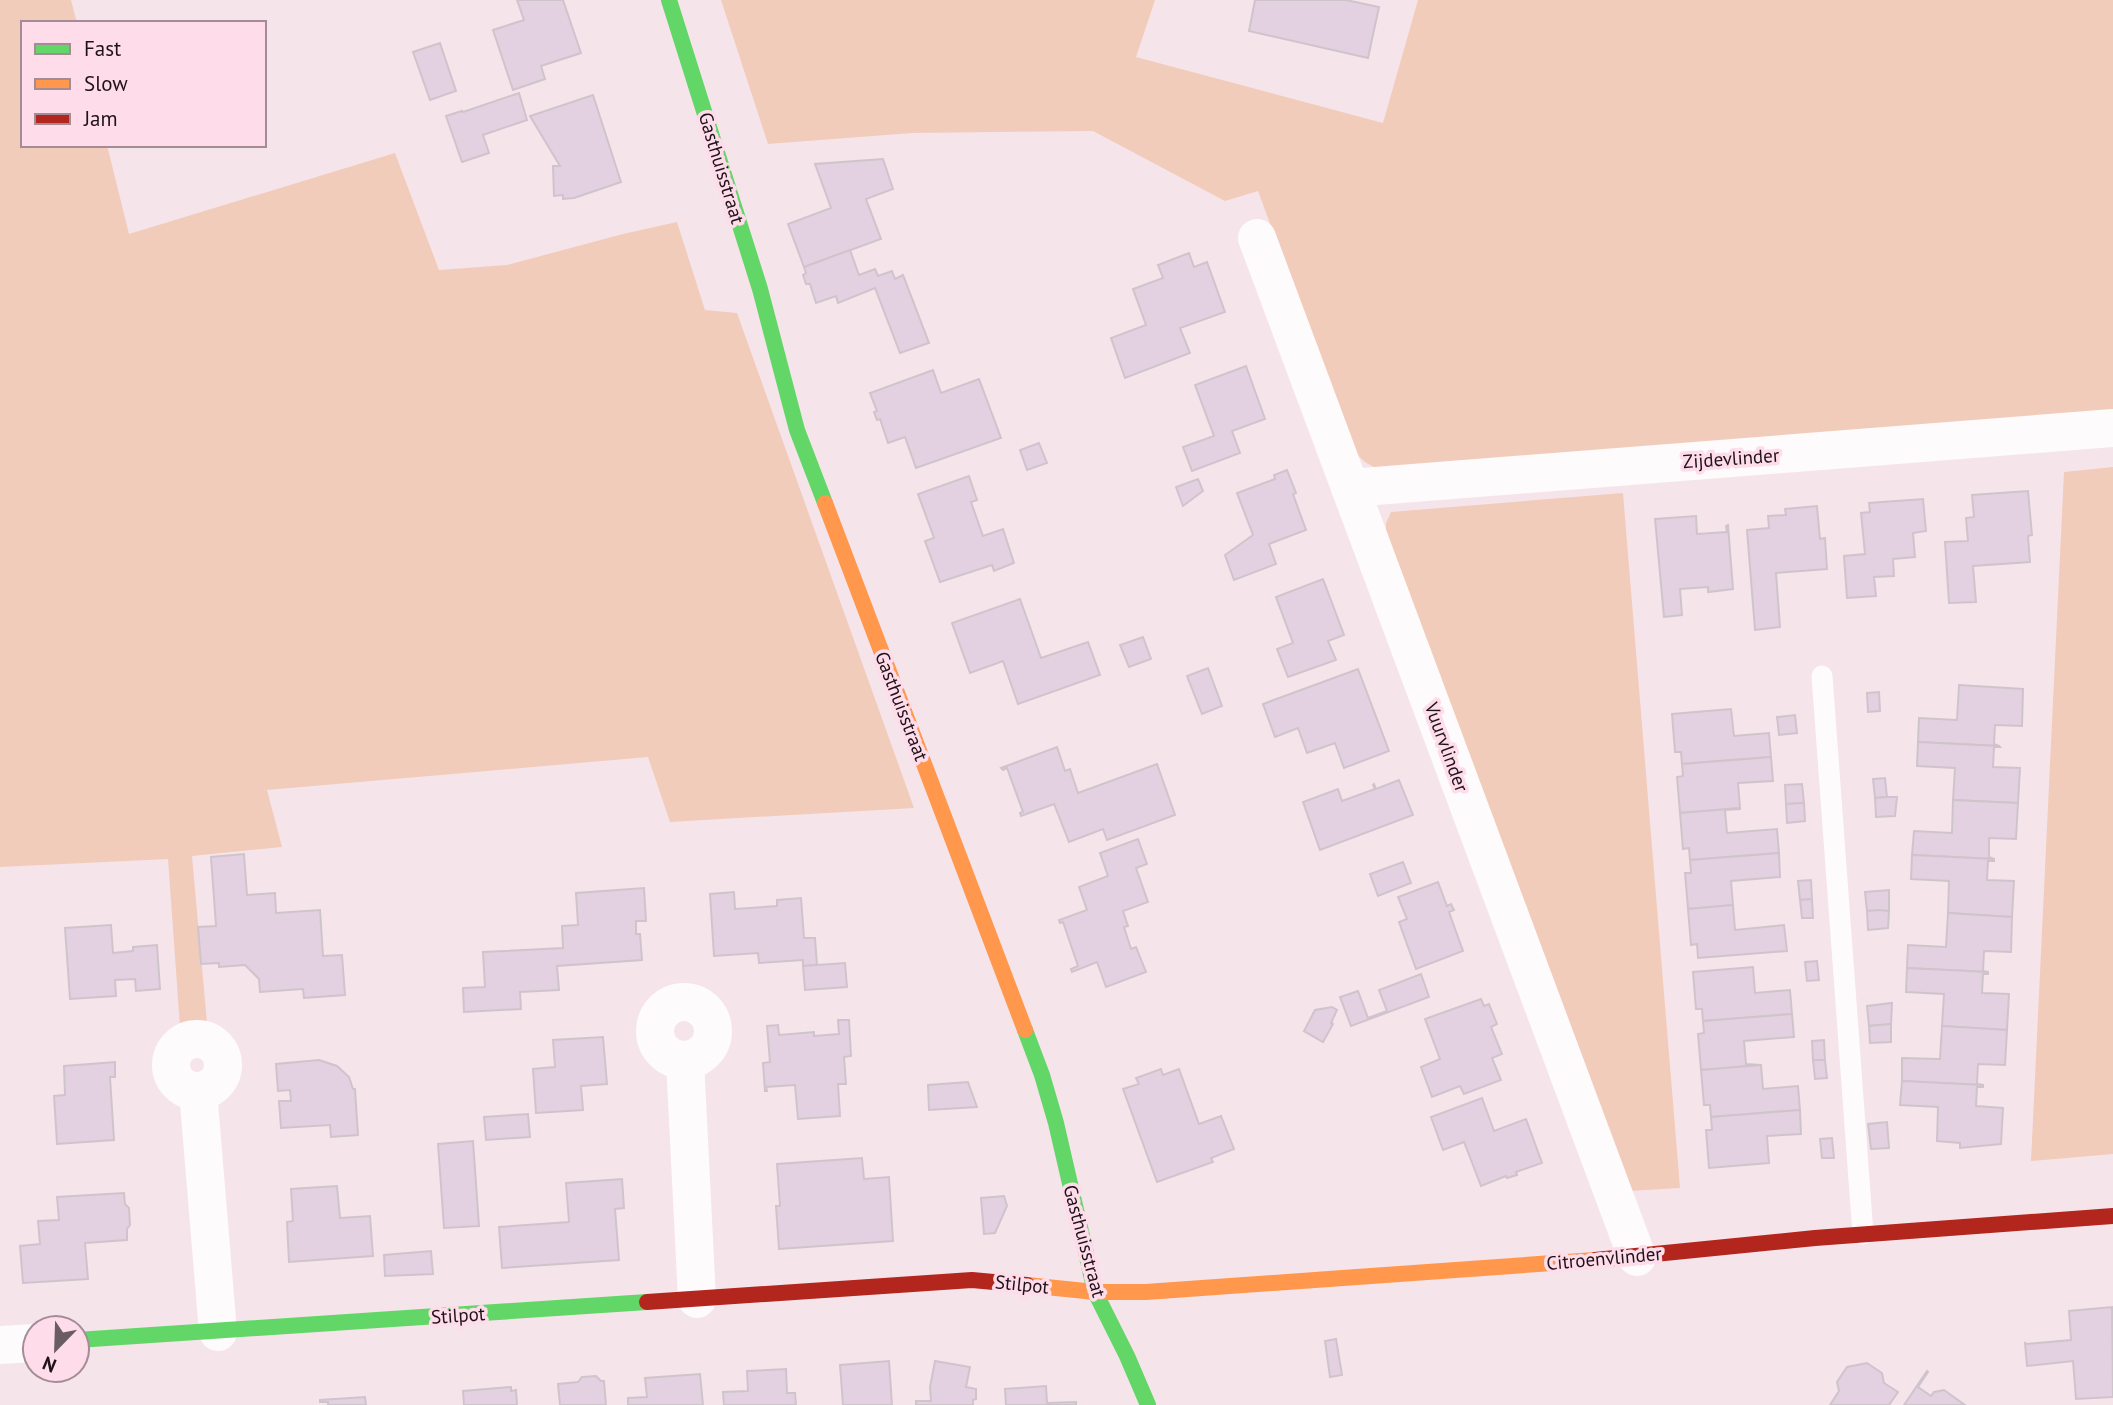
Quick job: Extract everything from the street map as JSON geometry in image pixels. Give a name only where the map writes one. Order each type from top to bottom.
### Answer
[{"type":"street","name":"Gasthuisstraat","points":[[669,0],[760,289],[797,430],[1042,1075],[1095,1292],[1148,1405]]},
{"type":"street","name":"Vuurvlinder","points":[[1257,237],[1637,1257]]},
{"type":"street","name":"Zijdevlinder","points":[[1350,488],[2113,428]]},
{"type":"street","points":[[685,1061],[697,1298]]},
{"type":"street","points":[[198,1091],[218,1332]]},
{"type":"street","name":"Citroenvlinder","points":[[1095,1292],[1159,1291],[1637,1257],[1863,1234],[2113,1216]]},
{"type":"street","name":"Stilpot","points":[[91,1339],[972,1280],[1095,1292]]},
{"type":"street","points":[[0,1345],[21,1344]]},
{"type":"lane","points":[[1822,676],[1863,1234]]},
{"type":"shaded area","points":[[0,0],[71,0],[76,21],[21,21],[21,147],[107,147],[129,234],[395,153],[439,270],[507,265],[677,222],[705,310],[737,313],[914,808],[670,822],[648,757],[267,790],[282,847],[192,856],[207,1023],[186,1023],[180,1027],[168,859],[0,867]]},
{"type":"shaded area","points":[[721,0],[1155,0],[1136,57],[1383,123],[1418,0],[2113,0],[2113,413],[1379,470],[1354,452],[1258,191],[1225,201],[1093,131],[912,133],[768,144]]},
{"type":"shaded area","points":[[2113,467],[2113,1154],[2031,1161],[2064,472]]},
{"type":"shaded area","points":[[1623,493],[1680,1188],[1629,1191],[1386,536],[1386,523],[1391,512]]},
{"type":"building","points":[[517,0],[563,0],[581,53],[541,66],[545,79],[513,90],[493,30],[524,20]]},
{"type":"building","points":[[1255,0],[1346,0],[1379,7],[1368,58],[1249,31]]},
{"type":"building","points":[[440,43],[456,91],[430,100],[413,52]]},
{"type":"building","points":[[519,93],[527,120],[483,135],[489,153],[462,162],[446,116]]},
{"type":"building","points":[[593,95],[621,182],[574,198],[554,196],[553,166],[560,166],[530,116]]},
{"type":"building","points":[[883,159],[893,189],[866,199],[881,239],[804,267],[788,224],[831,208],[815,164]]},
{"type":"building","points":[[850,250],[859,275],[875,269],[878,276],[892,271],[895,279],[903,275],[929,343],[900,353],[875,288],[838,303],[836,296],[816,303],[810,284],[806,284],[803,275],[806,273],[804,267]]},
{"type":"building","points":[[1189,253],[1194,267],[1207,262],[1225,312],[1180,328],[1190,353],[1125,378],[1111,338],[1146,325],[1133,289],[1163,278],[1158,265]]},
{"type":"building","points":[[1246,366],[1265,419],[1232,431],[1240,453],[1192,471],[1183,447],[1214,436],[1195,385]]},
{"type":"building","points":[[933,370],[941,393],[979,379],[1001,438],[916,468],[905,437],[888,443],[880,419],[877,420],[874,412],[877,411],[870,393]]},
{"type":"building","points":[[1039,443],[1047,463],[1027,470],[1020,450]]},
{"type":"building","points":[[1287,470],[1306,530],[1269,544],[1276,564],[1234,580],[1225,555],[1253,535],[1237,493],[1275,479],[1274,475]]},
{"type":"building","points":[[969,476],[977,500],[971,502],[983,536],[1003,529],[1014,563],[994,571],[992,565],[940,582],[925,541],[934,538],[918,494]]},
{"type":"building","points":[[1198,479],[1203,491],[1183,506],[1176,487]]},
{"type":"building","points":[[2028,491],[2032,535],[2028,536],[2030,562],[1973,566],[1976,602],[1949,603],[1945,542],[1968,541],[1966,518],[1974,517],[1972,495]]},
{"type":"building","points":[[1923,499],[1926,531],[1913,533],[1915,557],[1893,559],[1894,576],[1874,577],[1876,596],[1847,598],[1844,556],[1865,554],[1861,513],[1870,512],[1869,503]]},
{"type":"building","points":[[1817,506],[1820,539],[1825,538],[1827,569],[1776,573],[1780,627],[1755,630],[1747,530],[1769,528],[1768,516],[1786,515],[1785,509]]},
{"type":"building","points":[[1696,516],[1697,534],[1727,532],[1728,525],[1733,589],[1708,592],[1708,587],[1680,589],[1682,615],[1664,617],[1655,519]]},
{"type":"building","points":[[1323,579],[1344,635],[1328,641],[1336,660],[1288,677],[1277,649],[1293,643],[1276,597]]},
{"type":"building","points":[[1020,599],[1041,658],[1088,642],[1100,675],[1018,704],[1003,661],[970,673],[952,623]]},
{"type":"building","points":[[1143,637],[1151,659],[1129,667],[1120,645]]},
{"type":"building","points":[[1208,668],[1222,706],[1202,714],[1187,676]]},
{"type":"building","points":[[1358,669],[1389,751],[1344,768],[1335,743],[1307,753],[1298,728],[1275,737],[1263,704]]},
{"type":"building","points":[[1959,685],[2023,689],[2022,726],[1995,725],[1994,744],[1999,746],[1918,742],[1919,718],[1957,720]]},
{"type":"building","points":[[1879,692],[1880,711],[1868,712],[1867,693]]},
{"type":"building","points":[[1731,709],[1734,736],[1769,733],[1771,757],[1682,764],[1681,752],[1675,752],[1672,714]]},
{"type":"building","points":[[1795,715],[1797,733],[1779,735],[1777,717]]},
{"type":"building","points":[[1918,742],[1999,746],[1994,747],[1993,767],[2020,768],[2018,803],[1953,800],[1955,768],[1917,766]]},
{"type":"building","points":[[1057,747],[1065,771],[1070,769],[1078,793],[1157,764],[1175,815],[1107,840],[1103,829],[1069,842],[1054,804],[1021,816],[1020,813],[1023,812],[1007,768],[1001,768]]},
{"type":"building","points":[[1771,757],[1773,781],[1738,783],[1740,808],[1680,813],[1677,777],[1683,776],[1682,764]]},
{"type":"building","points":[[1885,778],[1887,797],[1875,798],[1873,779]]},
{"type":"building","points":[[1399,780],[1413,815],[1320,850],[1303,802],[1338,789],[1342,801],[1375,789],[1374,784],[1376,789]]},
{"type":"building","points":[[1802,784],[1804,803],[1786,804],[1785,785]]},
{"type":"building","points":[[1897,797],[1895,816],[1876,817],[1875,798]]},
{"type":"building","points":[[1953,800],[2018,803],[2016,839],[1989,838],[1989,857],[1994,859],[1912,855],[1914,831],[1952,833]]},
{"type":"building","points":[[1804,803],[1805,821],[1787,823],[1786,804]]},
{"type":"building","points":[[1740,808],[1725,810],[1727,833],[1777,829],[1779,853],[1690,860],[1689,848],[1683,849],[1680,813]]},
{"type":"building","points":[[1138,839],[1147,864],[1136,868],[1148,902],[1123,911],[1128,926],[1124,927],[1131,949],[1136,947],[1146,972],[1106,987],[1097,962],[1072,972],[1071,969],[1078,966],[1063,922],[1060,923],[1059,920],[1087,910],[1079,887],[1108,876],[1100,853]]},
{"type":"building","points":[[1779,853],[1780,877],[1731,881],[1733,905],[1688,909],[1685,873],[1691,873],[1690,860]]},
{"type":"building","points":[[244,854],[247,895],[275,893],[276,913],[320,910],[323,956],[342,955],[345,995],[304,998],[303,989],[260,992],[259,979],[245,965],[219,967],[219,963],[201,964],[198,927],[216,926],[211,857]]},
{"type":"building","points":[[1912,855],[1994,859],[1988,861],[1987,880],[2014,881],[2012,917],[1948,913],[1949,881],[1911,879]]},
{"type":"building","points":[[1403,862],[1411,883],[1378,896],[1370,874]]},
{"type":"building","points":[[1811,880],[1812,899],[1800,900],[1798,881]]},
{"type":"building","points":[[1438,882],[1447,906],[1451,904],[1454,910],[1449,912],[1463,951],[1416,969],[1399,922],[1407,919],[1398,897]]},
{"type":"building","points":[[644,888],[646,921],[636,921],[642,960],[557,966],[559,990],[520,992],[521,1009],[464,1012],[463,988],[485,987],[483,952],[563,948],[562,926],[578,925],[576,893]]},
{"type":"building","points":[[1889,890],[1889,911],[1867,911],[1865,892]]},
{"type":"building","points":[[734,892],[735,909],[777,906],[777,900],[801,898],[804,938],[815,938],[817,965],[803,966],[803,960],[759,963],[758,953],[714,956],[710,894]]},
{"type":"building","points":[[1812,899],[1813,918],[1802,918],[1800,900]]},
{"type":"building","points":[[1733,905],[1735,930],[1784,925],[1787,951],[1698,958],[1697,944],[1691,945],[1688,909]]},
{"type":"building","points":[[1867,911],[1889,911],[1888,928],[1868,930]]},
{"type":"building","points":[[1948,913],[2012,917],[2011,952],[1984,951],[1983,971],[1988,972],[1907,968],[1908,945],[1946,947]]},
{"type":"building","points":[[111,925],[113,953],[133,951],[133,947],[157,945],[160,989],[136,991],[135,979],[115,980],[116,996],[70,999],[65,928]]},
{"type":"building","points":[[1817,961],[1819,980],[1807,981],[1805,962]]},
{"type":"building","points":[[845,963],[847,987],[805,990],[803,966]]},
{"type":"building","points":[[1753,967],[1755,993],[1790,990],[1792,1014],[1703,1021],[1702,1009],[1696,1009],[1693,972]]},
{"type":"building","points":[[1907,968],[1988,972],[1983,974],[1982,993],[2009,994],[2007,1030],[1942,1026],[1944,994],[1906,992]]},
{"type":"building","points":[[1421,974],[1429,997],[1351,1026],[1340,997],[1358,991],[1368,1018],[1387,1011],[1379,990]]},
{"type":"building","points":[[1481,999],[1484,1006],[1489,1004],[1497,1024],[1491,1027],[1502,1054],[1492,1058],[1501,1080],[1464,1094],[1460,1086],[1432,1097],[1421,1067],[1440,1059],[1425,1019]]},
{"type":"building","points":[[1892,1003],[1891,1024],[1869,1026],[1867,1006]]},
{"type":"building","points":[[1332,1007],[1337,1010],[1323,1042],[1304,1031],[1315,1010]]},
{"type":"building","points":[[1792,1014],[1794,1037],[1744,1041],[1746,1064],[1761,1065],[1701,1070],[1698,1034],[1704,1033],[1703,1021]]},
{"type":"building","points":[[838,1020],[849,1020],[851,1056],[844,1057],[846,1084],[838,1084],[840,1116],[798,1119],[795,1085],[766,1087],[765,1091],[763,1063],[770,1062],[767,1026],[778,1025],[779,1035],[814,1032],[814,1036],[839,1034]]},
{"type":"building","points":[[1891,1024],[1891,1042],[1870,1043],[1869,1026]]},
{"type":"building","points":[[1942,1026],[2007,1030],[2005,1065],[1978,1064],[1977,1084],[1983,1085],[1902,1081],[1902,1058],[1940,1059]]},
{"type":"building","points":[[603,1037],[607,1084],[581,1086],[583,1110],[536,1113],[533,1069],[555,1067],[553,1040]]},
{"type":"building","points":[[1824,1040],[1825,1060],[1813,1060],[1812,1041]]},
{"type":"building","points":[[319,1060],[337,1066],[349,1077],[355,1089],[358,1135],[331,1137],[330,1125],[281,1128],[279,1101],[291,1101],[290,1090],[278,1091],[276,1064]]},
{"type":"building","points":[[1813,1060],[1825,1060],[1827,1078],[1815,1079]]},
{"type":"building","points":[[115,1062],[115,1077],[110,1077],[114,1140],[57,1144],[54,1096],[65,1095],[64,1066]]},
{"type":"building","points":[[1761,1065],[1763,1089],[1798,1086],[1800,1110],[1711,1117],[1710,1105],[1704,1105],[1701,1070]]},
{"type":"building","points":[[1161,1069],[1163,1075],[1179,1069],[1199,1124],[1221,1116],[1234,1149],[1211,1158],[1213,1162],[1157,1182],[1123,1089],[1139,1084],[1136,1078]]},
{"type":"building","points":[[1902,1081],[1983,1085],[1977,1087],[1976,1106],[2003,1108],[2001,1144],[1960,1148],[1960,1143],[1937,1141],[1938,1107],[1900,1105]]},
{"type":"building","points":[[968,1082],[977,1107],[929,1110],[928,1085]]},
{"type":"building","points":[[1482,1098],[1494,1131],[1526,1119],[1542,1163],[1516,1172],[1517,1175],[1506,1176],[1481,1186],[1464,1142],[1443,1150],[1431,1117]]},
{"type":"building","points":[[1800,1110],[1801,1134],[1767,1136],[1769,1163],[1709,1168],[1706,1130],[1712,1130],[1711,1117]]},
{"type":"building","points":[[528,1114],[530,1137],[486,1140],[484,1117]]},
{"type":"building","points":[[1887,1122],[1889,1148],[1871,1149],[1868,1124]]},
{"type":"building","points":[[1832,1138],[1834,1158],[1822,1158],[1820,1139]]},
{"type":"building","points":[[473,1141],[479,1226],[444,1228],[438,1144]]},
{"type":"building","points":[[862,1158],[864,1179],[889,1177],[893,1241],[779,1249],[777,1164]]},
{"type":"building","points":[[622,1179],[624,1208],[615,1209],[619,1260],[502,1268],[499,1227],[569,1222],[566,1183]]},
{"type":"building","points":[[337,1186],[340,1218],[370,1216],[373,1256],[289,1262],[287,1222],[293,1221],[291,1189]]},
{"type":"building","points":[[124,1193],[125,1204],[129,1208],[127,1240],[85,1243],[88,1279],[23,1283],[20,1246],[40,1244],[38,1221],[59,1220],[57,1197]]},
{"type":"building","points":[[1004,1196],[1007,1206],[995,1233],[984,1234],[981,1198]]},
{"type":"building","points":[[431,1251],[433,1274],[385,1276],[384,1255]]},
{"type":"building","points":[[2112,1307],[2113,1397],[2076,1399],[2073,1361],[2027,1366],[2025,1343],[2071,1340],[2069,1311]]},
{"type":"building","points":[[1336,1339],[1342,1375],[1330,1377],[1325,1341]]},
{"type":"building","points":[[889,1361],[892,1405],[843,1405],[840,1365]]},
{"type":"building","points":[[935,1361],[970,1367],[966,1387],[976,1389],[973,1405],[916,1405],[916,1401],[931,1401],[930,1387]]},
{"type":"building","points":[[1867,1363],[1882,1373],[1884,1383],[1898,1392],[1889,1405],[1830,1405],[1839,1391],[1837,1382],[1847,1367]]},
{"type":"building","points":[[786,1369],[787,1393],[795,1393],[796,1405],[724,1405],[723,1392],[748,1391],[747,1371]]},
{"type":"building","points":[[1927,1371],[1918,1387],[1931,1396],[1934,1392],[1944,1390],[1965,1405],[1904,1405]]},
{"type":"building","points":[[700,1374],[703,1405],[628,1405],[628,1398],[647,1397],[645,1378]]},
{"type":"building","points":[[596,1376],[604,1381],[606,1405],[560,1405],[558,1384],[578,1382],[582,1377]]},
{"type":"building","points":[[1046,1386],[1047,1403],[1076,1402],[1076,1405],[1006,1405],[1005,1389]]},
{"type":"building","points":[[511,1387],[511,1391],[516,1390],[517,1405],[464,1405],[463,1391]]},
{"type":"building","points":[[365,1397],[366,1405],[328,1405],[328,1402],[320,1402],[320,1400]]},
{"type":"traffic: fast","points":[[669,0],[760,289],[797,430],[825,503]]},
{"type":"traffic: fast","points":[[1025,1030],[1056,1123],[1095,1292],[1148,1405]]},
{"type":"traffic: fast","points":[[91,1339],[647,1302]]},
{"type":"traffic: slow","points":[[825,503],[1025,1030]]},
{"type":"traffic: slow","points":[[1027,1285],[1095,1292],[1146,1292],[1595,1260]]},
{"type":"traffic: jam","points":[[1595,1260],[1815,1238],[2113,1216]]},
{"type":"traffic: jam","points":[[647,1302],[972,1280],[1027,1285]]}]
